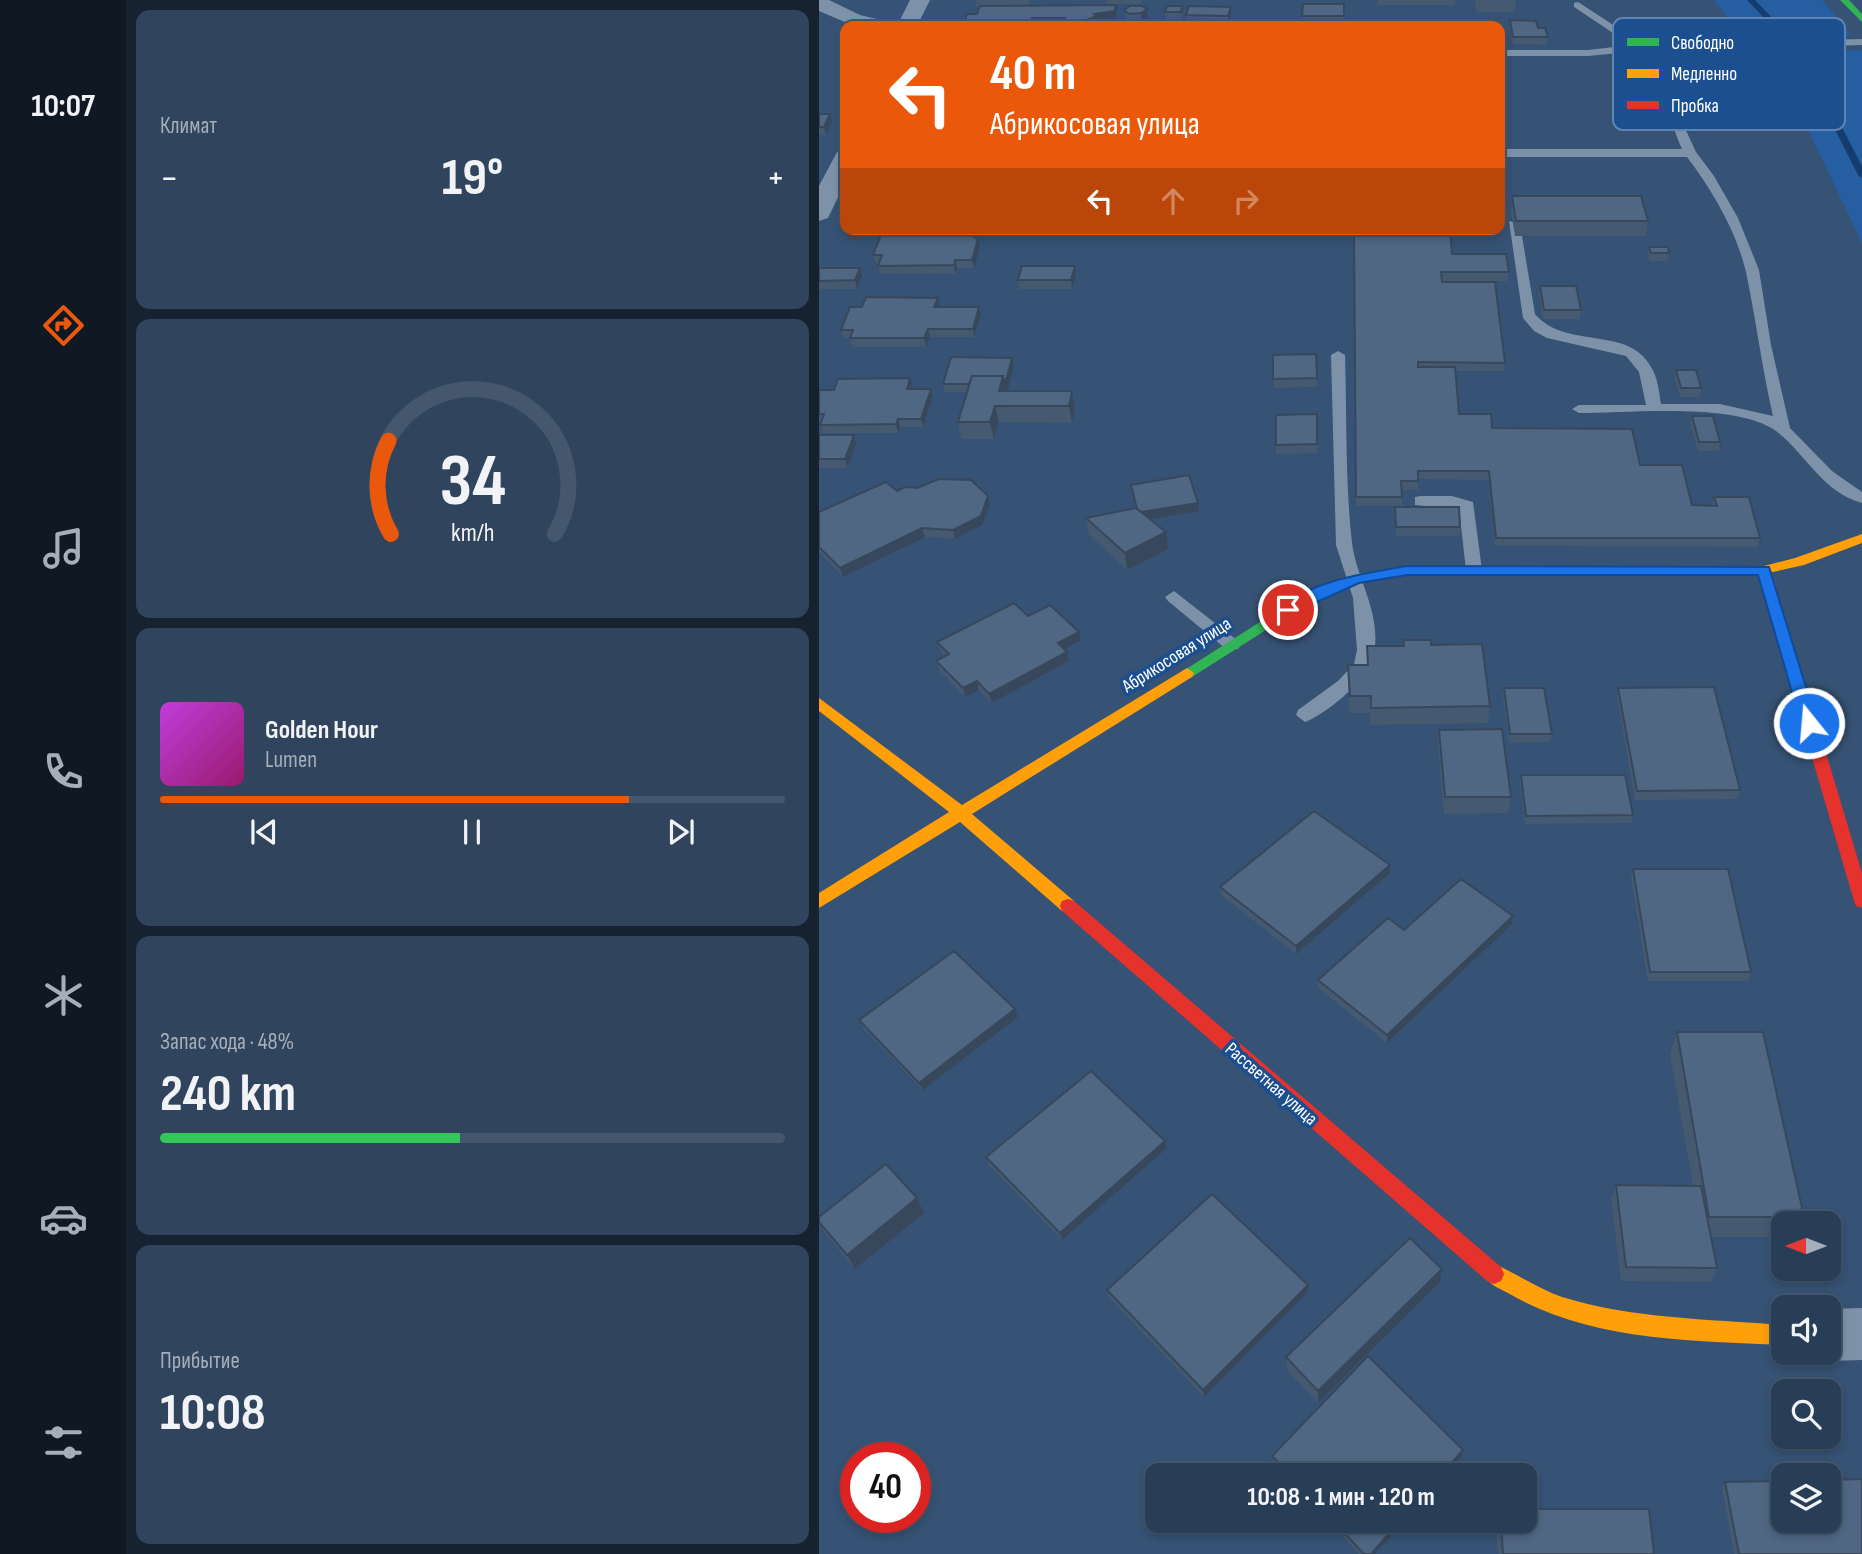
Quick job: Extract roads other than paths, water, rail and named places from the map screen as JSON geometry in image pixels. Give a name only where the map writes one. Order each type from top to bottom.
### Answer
[{"type":"street","points":[[910,21],[920,0]]},
{"type":"street","points":[[1844,0],[1862,19]]},
{"type":"street","points":[[819,3],[859,21]]},
{"type":"street","points":[[819,213],[840,168]]},
{"type":"street","name":"Абрикосовая улица","points":[[819,901],[1307,598],[1357,579],[1407,570],[1764,570],[1799,562],[1862,538]]},
{"type":"street","points":[[1764,570],[1862,901]]},
{"type":"street","name":"Рассветная улица","points":[[819,703],[960,812],[1483,1266],[1513,1286],[1570,1308],[1646,1321],[1771,1334]]},
{"type":"street","points":[[1841,1335],[1862,1334]]},
{"type":"lane","points":[[1578,5],[1613,29]]},
{"type":"lane","points":[[1505,53],[1613,51]]},
{"type":"lane","points":[[1680,130],[1691,153],[1708,176],[1732,218],[1752,270],[1763,345],[1783,429]]},
{"type":"lane","points":[[1505,153],[1691,153]]},
{"type":"lane","points":[[1514,224],[1528,315],[1533,324],[1552,336],[1623,350],[1639,358],[1644,365],[1655,409]]},
{"type":"lane","points":[[1305,715],[1344,686],[1362,666],[1366,650],[1362,598],[1344,545],[1338,355]]},
{"type":"lane","points":[[1579,409],[1737,410],[1760,416],[1783,429],[1822,474],[1862,498]]},
{"type":"lane","points":[[1422,501],[1453,501],[1467,506],[1474,570]]},
{"type":"lane","points":[[1174,597],[1232,645]]},
{"type":"waterway","points":[[1751,0],[1768,18]]},
{"type":"waterway","points":[[1839,130],[1862,175]]}]
